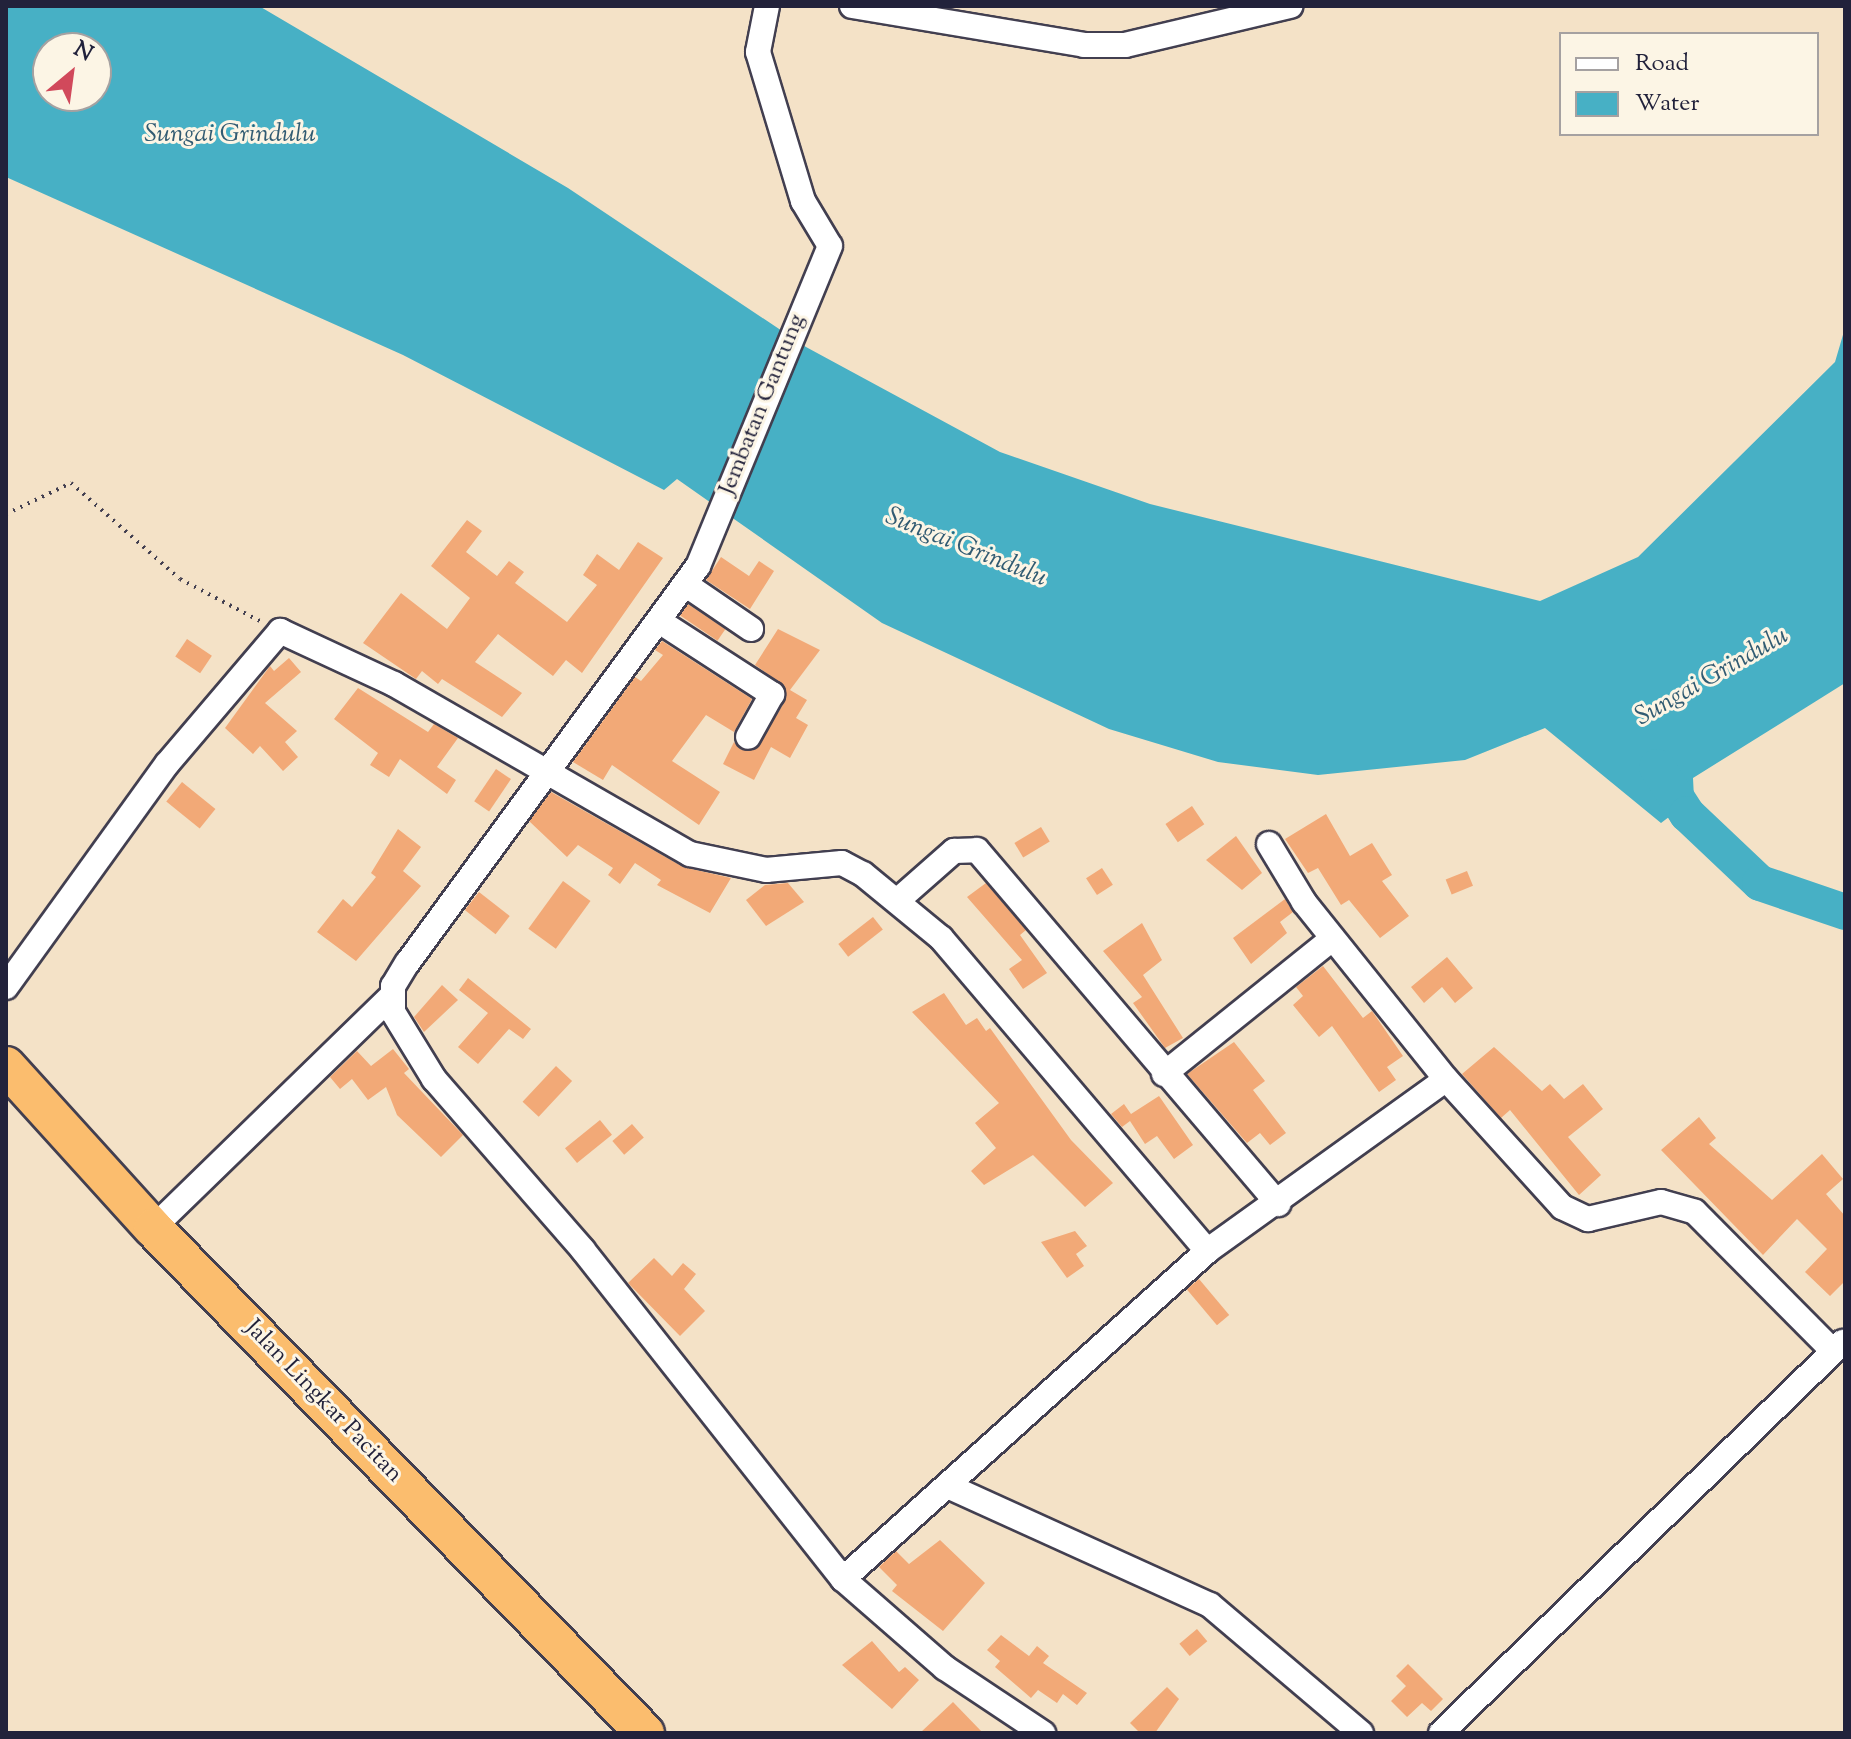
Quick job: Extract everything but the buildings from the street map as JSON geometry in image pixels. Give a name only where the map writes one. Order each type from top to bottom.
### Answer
[{"type":"highway","name":"Jalan Lingkar Pacitan","points":[[6,1066],[153,1228],[645,1733]]},
{"type":"street","name":"Jembatan Gantung","points":[[393,995],[407,963],[547,778],[685,584],[708,539],[817,271],[827,236],[803,201],[758,52],[767,6]]},
{"type":"street","points":[[852,6],[1084,45],[1125,45],[1290,6]]},
{"type":"street","points":[[685,584],[751,629]]},
{"type":"street","points":[[659,621],[772,694],[748,737]]},
{"type":"street","points":[[6,987],[167,764],[280,631],[394,684],[547,778],[690,854],[766,870],[842,863],[897,901],[941,938],[1207,1251]]},
{"type":"street","points":[[1269,844],[1332,939],[1446,1079],[1562,1207],[1588,1219],[1661,1202],[1695,1212],[1839,1346],[1441,1733]]},
{"type":"street","points":[[897,901],[954,851],[977,850],[1164,1074],[1278,1204]]},
{"type":"street","points":[[1164,1074],[1332,939]]},
{"type":"street","points":[[153,1228],[393,995]]},
{"type":"street","points":[[393,995],[393,1012],[434,1079],[583,1250],[843,1579],[945,1668],[1043,1733]]},
{"type":"street","points":[[843,1579],[952,1488],[1207,1251],[1278,1204],[1446,1079]]},
{"type":"street","points":[[952,1488],[1210,1605],[1361,1733]]},
{"type":"path","points":[[6,514],[71,483],[180,579],[280,631]]},
{"type":"water","name":"Sungai Grindulu","points":[[6,6],[259,6],[568,188],[806,347],[1000,452],[1150,504],[1540,601],[1638,557],[1835,362],[1845,328],[1845,683],[1693,778],[1694,798],[1661,823],[1545,728],[1465,760],[1318,775],[1218,762],[1109,729],[882,623],[677,479],[664,490],[403,355],[6,177]]},
{"type":"waterway","points":[[1657,767],[1687,814],[1760,883],[1845,912]]}]
